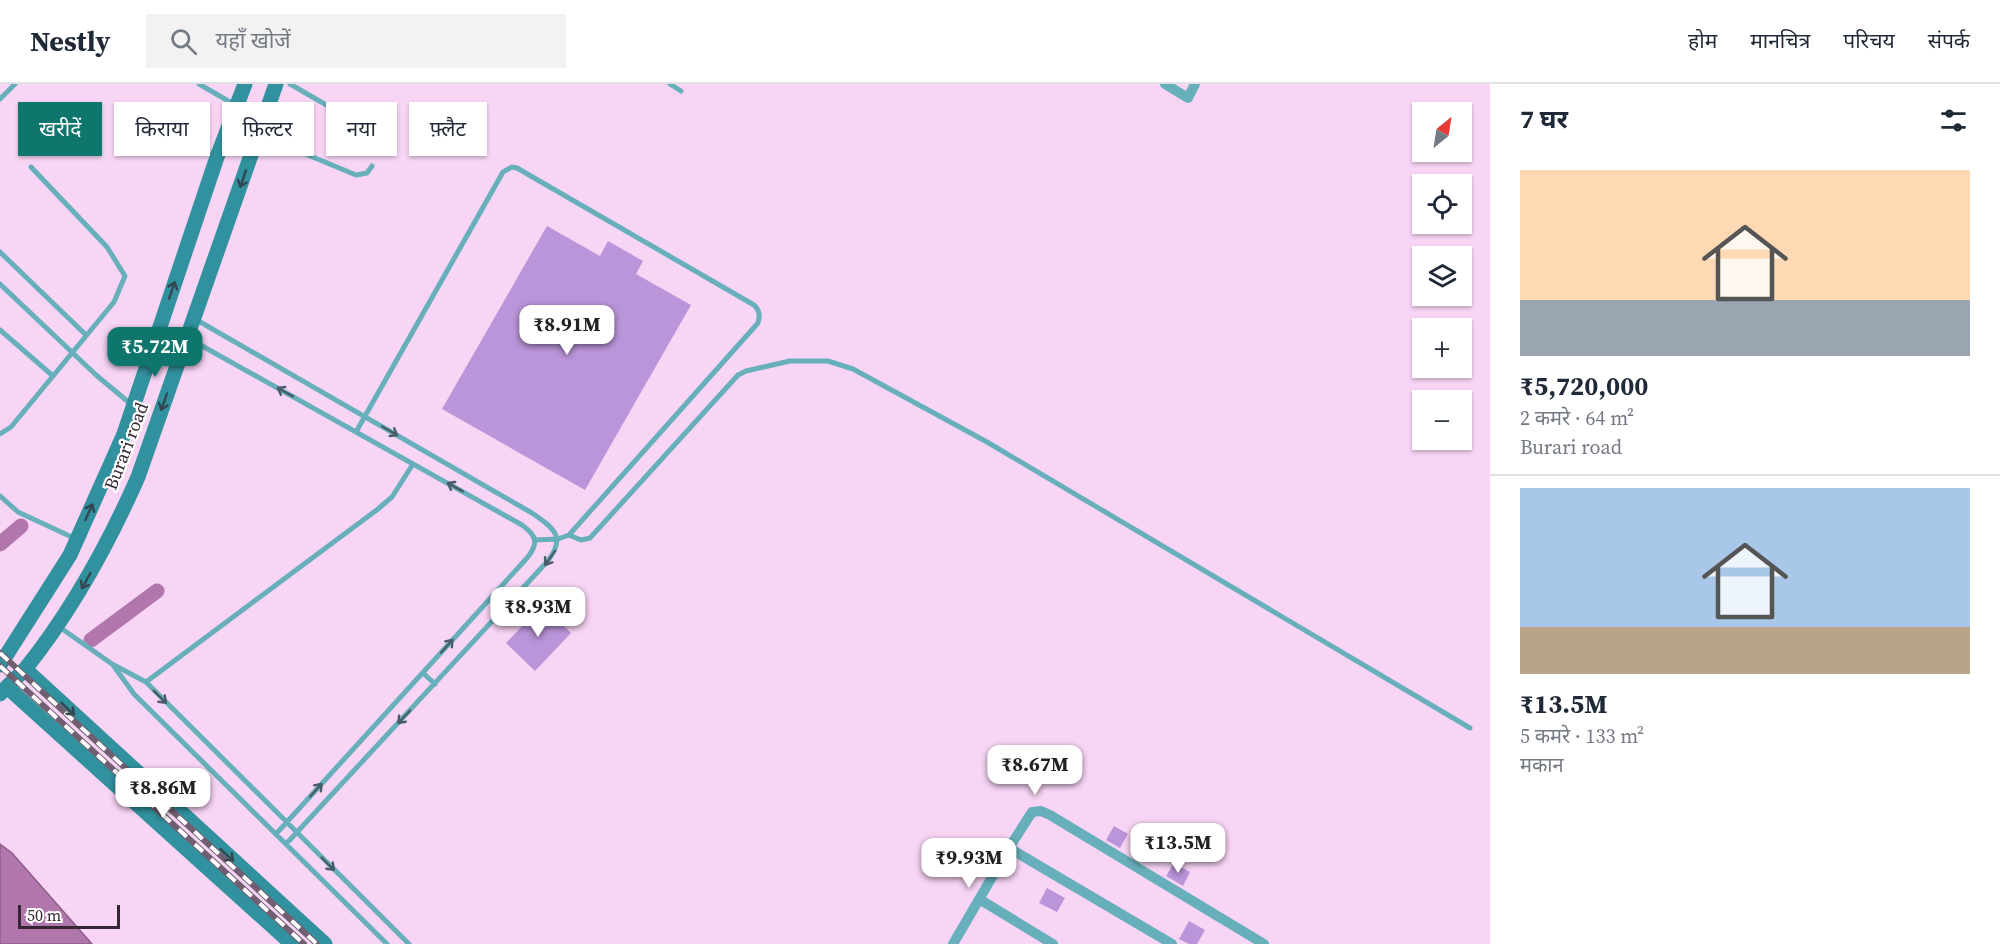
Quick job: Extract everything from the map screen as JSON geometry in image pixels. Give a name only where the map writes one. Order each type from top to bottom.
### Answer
[{"type":"main road","name":"Burari road","points":[[238,102],[245,84]]},
{"type":"main road","name":"Burari road","points":[[270,102],[276,84]]},
{"type":"main road","name":"Burari road","points":[[3,655],[70,555],[124,434],[222,144]]},
{"type":"main road","name":"Burari road","points":[[3,690],[25,669],[82,589],[123,510],[138,477],[251,156]]},
{"type":"main road","points":[[25,669],[324,944]]},
{"type":"main road","points":[[3,690],[292,944]]},
{"type":"street","points":[[1165,84],[1188,98],[1195,84]]},
{"type":"street","points":[[953,944],[1032,812],[1041,811],[1264,944]]},
{"type":"street","points":[[1009,848],[1172,944]]},
{"type":"street","points":[[979,899],[1053,944]]},
{"type":"lane","points":[[0,99],[15,84]]},
{"type":"lane","points":[[199,84],[230,102]]},
{"type":"lane","points":[[290,84],[326,105]]},
{"type":"lane","points":[[670,84],[681,91]]},
{"type":"lane","points":[[311,156],[356,175],[368,172],[372,166]]},
{"type":"lane","points":[[0,434],[11,427],[114,302],[125,276],[107,247],[31,167]]},
{"type":"lane","points":[[356,432],[503,172],[512,167],[754,305],[759,310],[758,323],[569,535],[558,539],[535,540]]},
{"type":"lane","points":[[0,252],[86,335]]},
{"type":"lane","points":[[0,284],[133,406]]},
{"type":"lane","points":[[194,318],[545,522],[558,539]]},
{"type":"lane","points":[[0,330],[53,376]]},
{"type":"lane","points":[[187,337],[522,525],[530,531],[535,540],[533,550],[527,558],[276,834]]},
{"type":"lane","points":[[569,535],[581,540],[590,538],[738,375],[790,361],[828,361],[853,369],[987,442],[1470,728]]},
{"type":"lane","points":[[146,682],[378,509],[392,497],[414,464]]},
{"type":"lane","points":[[477,500],[484,486]]},
{"type":"lane","points":[[0,496],[18,512],[77,539]]},
{"type":"lane","points":[[286,844],[550,559],[554,554],[558,539]]},
{"type":"lane","points":[[57,625],[112,664],[146,682],[409,944]]},
{"type":"lane","points":[[112,664],[134,694],[387,944]]},
{"type":"lane","points":[[423,673],[435,684]]},
{"type":"shaded area","points":[[0,844],[12,853],[92,944],[0,944]]},
{"type":"building","points":[[547,226],[600,256],[608,241],[643,261],[636,274],[691,305],[585,490],[442,409]]},
{"type":"building","points":[[542,605],[571,633],[535,671],[506,643]]},
{"type":"building","points":[[1114,826],[1128,834],[1120,848],[1106,840]]},
{"type":"building","points":[[1174,863],[1190,872],[1183,886],[1166,876]]},
{"type":"building","points":[[1047,888],[1065,898],[1057,912],[1039,903]]},
{"type":"building","points":[[1189,921],[1205,930],[1197,944],[1189,944],[1179,939]]},
{"type":"waterway","points":[[0,544],[21,526]]},
{"type":"waterway","points":[[91,640],[157,591]]},
{"type":"railway","points":[[0,653],[317,944]]},
{"type":"railway","points":[[0,666],[304,944]]}]
